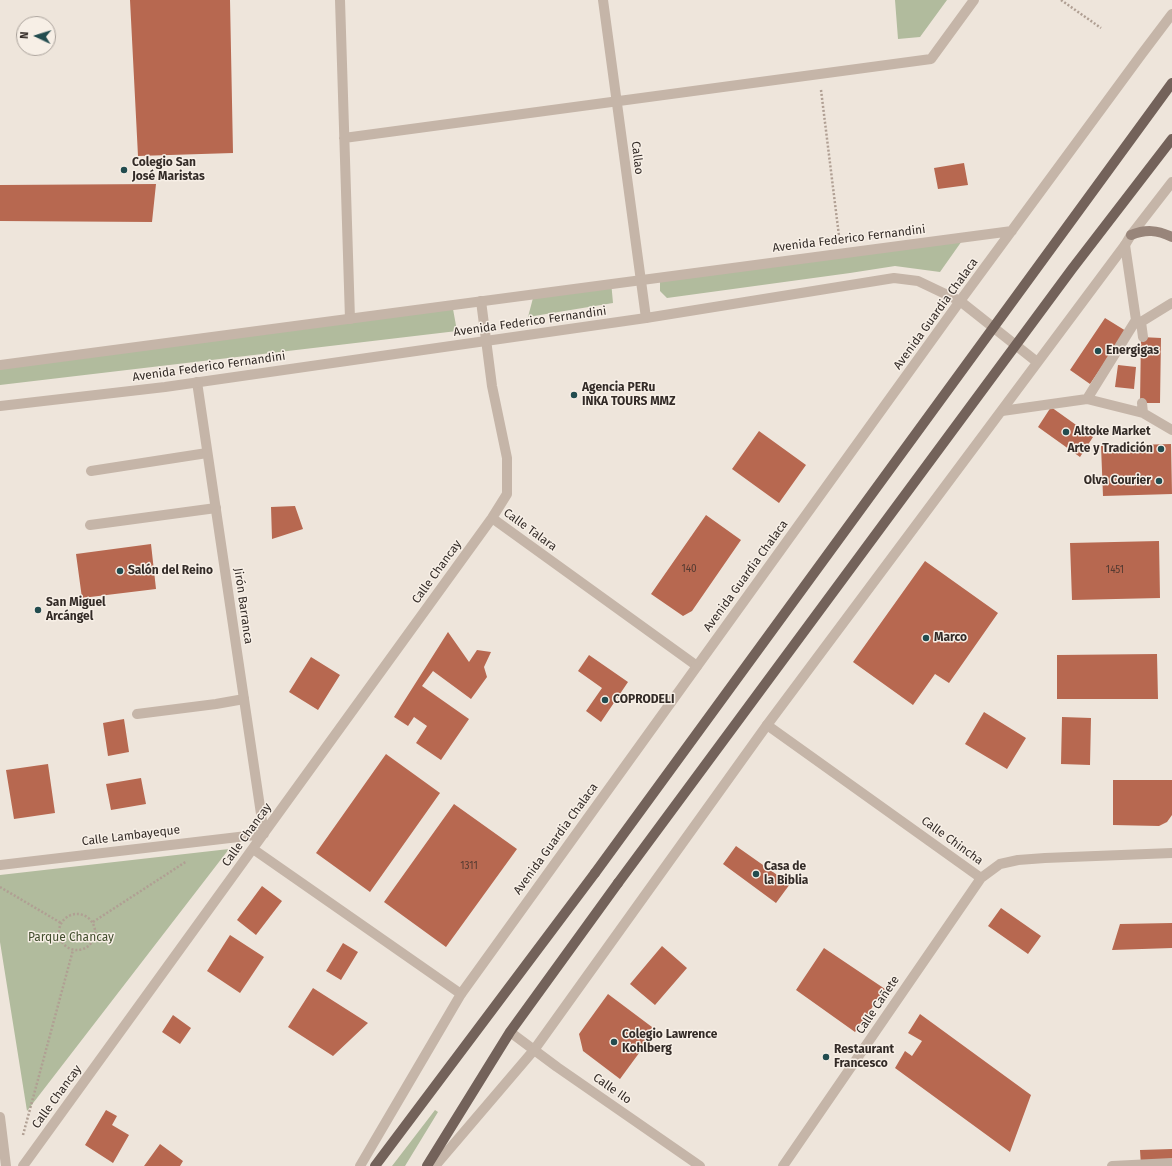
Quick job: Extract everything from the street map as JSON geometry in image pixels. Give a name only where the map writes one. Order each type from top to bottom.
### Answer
[{"type":"main road","points":[[375,1166],[595,873],[1172,83]]},
{"type":"main road","points":[[427,1166],[510,1032],[618,883],[1063,282],[1172,139]]},
{"type":"main road","points":[[1131,235],[1151,230],[1161,232],[1172,237]]},
{"type":"street","points":[[340,0],[350,318]]},
{"type":"street","name":"Callao","points":[[603,0],[646,318]]},
{"type":"street","points":[[344,138],[931,59],[974,0]]},
{"type":"street","name":"Avenida Guardia Chalaca","points":[[360,1166],[461,994],[960,301],[1172,14]]},
{"type":"street","points":[[435,1166],[534,1050],[767,725],[1172,182]]},
{"type":"street","name":"Avenida Federico Fernandini","points":[[0,365],[1012,231]]},
{"type":"street","points":[[1125,245],[1138,321],[1143,337]]},
{"type":"street","name":"Avenida Federico Fernandini","points":[[0,406],[165,387],[646,318],[894,278],[918,281],[960,301],[1037,362]]},
{"type":"street","name":"Calle Talara","points":[[481,301],[492,386],[507,458],[507,494],[492,518],[697,666]]},
{"type":"street","points":[[1087,399],[1138,321],[1172,303]]},
{"type":"street","name":"Jirón Barranca","points":[[197,382],[264,834]]},
{"type":"street","points":[[1002,411],[1087,399],[1142,408],[1172,430]]},
{"type":"street","points":[[91,471],[207,453]]},
{"type":"street","points":[[90,525],[216,508]]},
{"type":"street","name":"Calle Chancay","points":[[23,1166],[492,518]]},
{"type":"street","points":[[137,714],[244,699]]},
{"type":"street","name":"Calle Chincha","points":[[767,725],[981,878],[1000,864],[1018,860],[1172,853]]},
{"type":"street","name":"Calle Lambayeque","points":[[0,865],[264,834]]},
{"type":"street","points":[[253,849],[461,994]]},
{"type":"street","name":"Calle Cañete","points":[[787,1163],[981,878]]},
{"type":"street","name":"Calle Ilo","points":[[510,1032],[700,1166]]},
{"type":"street","points":[[0,1116],[6,1166]]},
{"type":"street","points":[[1112,1166],[1172,1163]]},
{"type":"path","points":[[1061,0],[1101,28]]},
{"type":"path","points":[[819,74],[841,254]]},
{"type":"path","points":[[93,922],[189,860]]},
{"type":"path","points":[[0,887],[61,923]]},
{"type":"path","points":[[83,914],[93,922],[96,934],[90,945],[80,951],[73,950],[63,945],[60,940],[59,934],[61,923],[70,915],[83,914]]},
{"type":"path","points":[[23,1135],[73,950]]},
{"type":"green space","points":[[895,0],[947,0],[920,37],[898,39]]},
{"type":"green space","points":[[964,238],[940,272],[895,266],[667,298],[660,291],[660,281]]},
{"type":"green space","points":[[611,281],[613,303],[528,317],[533,298]]},
{"type":"green space","points":[[453,309],[457,331],[0,385],[0,367]]},
{"type":"green space","name":"Parque Chancay","points":[[229,849],[27,1111],[0,942],[0,875]]},
{"type":"green space","points":[[435,1110],[438,1112],[405,1166],[392,1166]]},
{"type":"building","points":[[130,0],[230,0],[233,153],[138,156]]},
{"type":"building","points":[[964,163],[968,185],[938,189],[934,168]]},
{"type":"building","points":[[156,184],[152,222],[0,221],[0,185]]},
{"type":"building","name":"Energigas","points":[[1105,318],[1126,331],[1090,384],[1070,370]]},
{"type":"building","name":"Energigas","points":[[1141,337],[1161,338],[1160,403],[1140,403]]},
{"type":"building","name":"Energigas","points":[[1118,365],[1136,367],[1134,389],[1115,387]]},
{"type":"building","name":"Altoke Market","points":[[1051,407],[1093,437],[1080,457],[1038,427]]},
{"type":"building","points":[[759,431],[806,465],[779,503],[732,469]]},
{"type":"building","points":[[1171,444],[1172,494],[1103,496],[1101,446]]},
{"type":"building","points":[[295,506],[303,529],[272,539],[271,507]]},
{"type":"building","points":[[706,515],[741,540],[692,611],[683,616],[651,594]]},
{"type":"building","points":[[1159,541],[1160,598],[1072,600],[1070,543]]},
{"type":"building","points":[[151,544],[156,589],[82,598],[76,554]]},
{"type":"building","name":"Marco","points":[[925,561],[998,613],[949,683],[935,674],[913,705],[853,662]]},
{"type":"building","points":[[448,632],[469,662],[477,650],[491,652],[484,667],[487,677],[471,699],[433,671],[422,686],[469,719],[441,760],[416,743],[427,726],[414,717],[408,726],[394,717]]},
{"type":"building","points":[[1157,654],[1158,699],[1057,699],[1057,655]]},
{"type":"building","name":"COPRODELI","points":[[589,655],[628,682],[601,722],[586,711],[602,688],[578,671]]},
{"type":"building","points":[[311,657],[340,675],[318,710],[289,692]]},
{"type":"building","points":[[984,712],[1026,738],[1007,769],[965,744]]},
{"type":"building","points":[[1062,717],[1091,718],[1090,765],[1061,764]]},
{"type":"building","points":[[124,719],[129,752],[108,756],[103,723]]},
{"type":"building","points":[[386,754],[440,793],[370,892],[316,853]]},
{"type":"building","points":[[48,764],[55,813],[14,819],[6,770]]},
{"type":"building","points":[[141,778],[146,804],[111,810],[106,784]]},
{"type":"building","points":[[1113,780],[1172,780],[1172,815],[1167,822],[1159,826],[1113,825]]},
{"type":"building","points":[[454,804],[517,849],[446,947],[384,902]]},
{"type":"building","name":"Casa de la Biblia","points":[[736,846],[790,884],[776,903],[723,864]]},
{"type":"building","points":[[262,886],[282,901],[256,935],[237,920]]},
{"type":"building","points":[[1001,908],[1041,936],[1028,954],[988,926]]},
{"type":"building","points":[[1172,923],[1172,948],[1112,950],[1120,924]]},
{"type":"building","points":[[230,935],[264,957],[240,993],[207,971]]},
{"type":"building","points":[[343,943],[358,952],[341,980],[326,971]]},
{"type":"building","points":[[662,946],[687,968],[655,1005],[630,984]]},
{"type":"building","points":[[824,948],[885,989],[855,1032],[796,990]]},
{"type":"building","points":[[313,988],[368,1023],[333,1056],[288,1027]]},
{"type":"building","name":"Colegio Lawrence Kohlberg","points":[[608,994],[656,1030],[620,1079],[583,1051],[579,1034]]},
{"type":"building","points":[[920,1014],[1031,1095],[1010,1152],[895,1068],[905,1051],[912,1056],[922,1041],[908,1033]]},
{"type":"building","points":[[173,1015],[191,1028],[180,1044],[162,1032]]},
{"type":"building","points":[[106,1110],[117,1116],[112,1125],[129,1135],[113,1163],[85,1145]]},
{"type":"building","points":[[160,1144],[183,1161],[180,1166],[144,1166]]},
{"type":"building","points":[[1172,1149],[1172,1166],[1141,1166],[1140,1150]]},
{"type":"place","name":"Colegio San José Maristas","points":[[124,170]]},
{"type":"place","name":"Energigas","points":[[1098,351]]},
{"type":"place","name":"Agencia PERu INKA TOURS MMZ","points":[[574,395]]},
{"type":"place","name":"Altoke Market","points":[[1066,432]]},
{"type":"place","name":"Arte y Tradición","points":[[1161,449]]},
{"type":"place","name":"Olva Courier","points":[[1159,481]]},
{"type":"place","name":"Salón del Reino","points":[[120,571]]},
{"type":"place","name":"San Miguel Arcángel","points":[[38,610]]},
{"type":"place","name":"Marco","points":[[926,638]]},
{"type":"place","name":"COPRODELI","points":[[605,700]]},
{"type":"place","name":"Casa de la Biblia","points":[[756,874]]},
{"type":"place","name":"Colegio Lawrence Kohlberg","points":[[614,1042]]},
{"type":"place","name":"Restaurant Francesco","points":[[826,1057]]}]
